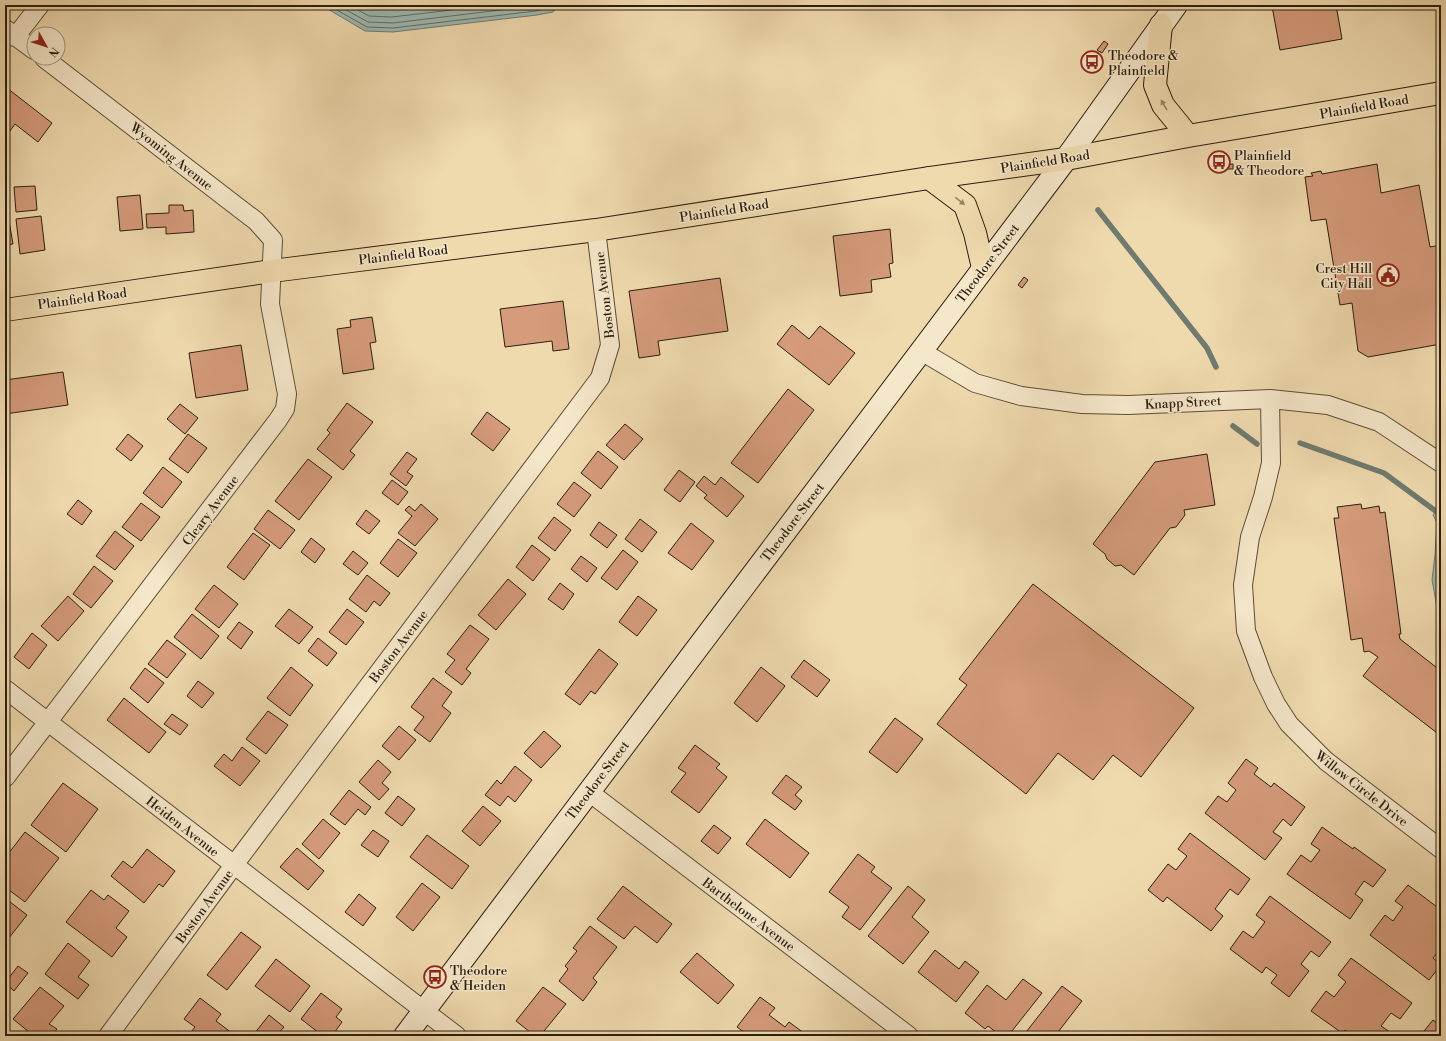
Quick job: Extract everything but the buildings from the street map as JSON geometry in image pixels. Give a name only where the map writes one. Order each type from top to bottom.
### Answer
[{"type":"main road","name":"Theodore Street","points":[[405,1036],[1066,159],[1176,5]]},
{"type":"main road","points":[[1161,25],[1155,85],[1164,105],[1188,136]]},
{"type":"main road","name":"Plainfield Road","points":[[5,310],[272,271],[596,230],[929,178],[1066,159],[1188,136],[1441,93]]},
{"type":"main road","points":[[929,178],[965,205],[975,233],[983,268]]},
{"type":"street","points":[[26,45],[9,34],[40,5]]},
{"type":"street","name":"Wyoming Avenue","points":[[54,66],[256,221],[273,240],[272,271]]},
{"type":"street","name":"Boston Avenue","points":[[108,1036],[234,865],[600,378],[610,345],[596,230]]},
{"type":"street","name":"Cleary Avenue","points":[[5,778],[265,438],[284,409],[288,394],[270,304],[272,271]]},
{"type":"street","name":"Knapp Street","points":[[921,351],[975,383],[1022,396],[1082,404],[1128,405],[1270,399],[1328,405],[1379,422],[1441,463]]},
{"type":"street","name":"Willow Circle Drive","points":[[1270,399],[1271,463],[1263,497],[1250,537],[1243,585],[1246,631],[1276,704],[1289,724],[1326,761],[1441,849]]},
{"type":"street","name":"Heiden Avenue","points":[[5,689],[457,1036]]},
{"type":"street","name":"Barthelone Avenue","points":[[589,792],[909,1036]]},
{"type":"water","points":[[321,5],[558,5],[553,12],[537,15],[393,32],[365,31]]},
{"type":"water","points":[[1441,504],[1441,612],[1437,607],[1432,580],[1437,523],[1433,515]]},
{"type":"waterway","points":[[1098,210],[1207,348],[1216,367]]},
{"type":"waterway","points":[[1233,426],[1257,444]]},
{"type":"waterway","points":[[1300,443],[1384,473],[1441,515]]},
{"type":"place","name":"Theodore & Plainfield","points":[[1092,62]]},
{"type":"place","name":"Plainfield & Theodore","points":[[1219,162]]},
{"type":"place","name":"Crest Hill City Hall","points":[[1388,275]]},
{"type":"place","name":"Theodore & Heiden","points":[[435,977]]}]
